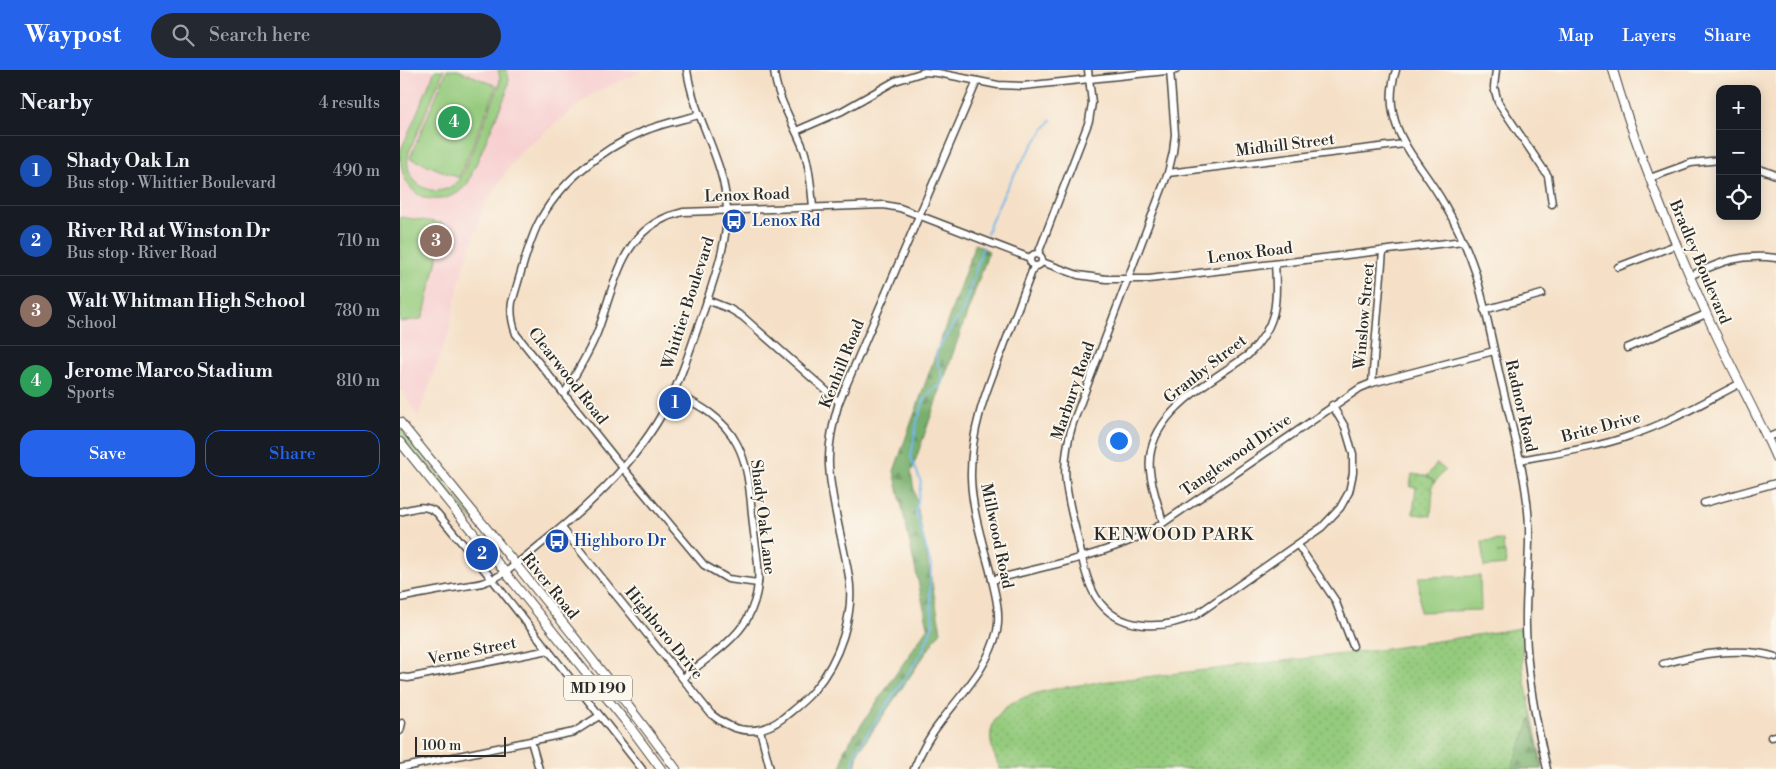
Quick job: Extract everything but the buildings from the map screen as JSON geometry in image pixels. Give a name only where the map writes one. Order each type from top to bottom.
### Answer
[{"type":"main road","name":"Bradley Boulevard","points":[[1613,70],[1650,178],[1676,245],[1706,314],[1776,458]]},
{"type":"main road","name":"River Road","points":[[400,422],[516,564],[639,719],[676,769]]},
{"type":"main road","name":"River Road","points":[[400,442],[630,727],[661,769]]},
{"type":"street","name":"Whittier Boulevard","points":[[400,598],[486,582],[516,564],[594,500],[623,468],[655,424],[674,392],[707,300],[723,245],[727,210],[722,175],[699,115],[687,70]]},
{"type":"street","points":[[774,70],[781,96],[808,165],[813,207]]},
{"type":"street","points":[[1038,254],[1089,121],[1092,103],[1088,70]]},
{"type":"street","name":"Marbury Road","points":[[1170,70],[1175,134],[1168,173],[1073,423],[1066,454],[1065,488],[1088,580],[1097,598],[1110,611],[1129,622],[1146,626],[1164,625],[1185,620],[1196,615],[1322,527],[1340,508],[1348,492],[1353,473],[1353,454],[1349,435],[1332,405]]},
{"type":"street","points":[[796,131],[842,111],[894,81],[924,72],[938,72],[998,85],[1023,86],[1176,70]]},
{"type":"street","name":"Radnor Road","points":[[1396,70],[1391,101],[1394,122],[1404,144],[1443,202],[1463,241],[1475,272],[1520,460],[1529,526],[1526,599],[1527,659],[1532,701],[1547,769]]},
{"type":"street","points":[[1496,70],[1494,87],[1498,102],[1548,176],[1552,204]]},
{"type":"street","name":"Kenhill Road","points":[[760,730],[776,723],[801,703],[814,689],[834,658],[845,628],[849,603],[849,579],[831,485],[829,463],[831,428],[839,402],[977,81]]},
{"type":"street","name":"Clearwood Road","points":[[699,115],[646,131],[615,146],[573,177],[546,210],[530,242],[512,302],[512,322],[516,334],[623,468],[704,565],[728,579],[758,583]]},
{"type":"street","name":"Midhill Street","points":[[1168,173],[1404,144]]},
{"type":"street","points":[[1650,178],[1691,163],[1716,160]]},
{"type":"street","points":[[1761,169],[1776,175]]},
{"type":"street","name":"Lenox Road","points":[[564,394],[591,347],[622,261],[633,243],[649,228],[665,218],[683,212],[884,205],[900,208],[1030,258]]},
{"type":"street","name":"Lenox Road","points":[[1042,262],[1078,275],[1128,280],[1463,241]]},
{"type":"street","points":[[1618,268],[1676,245]]},
{"type":"street","name":"Winslow Street","points":[[1372,382],[1383,251]]},
{"type":"street","points":[[1032,254],[1038,254],[1041,256],[1042,262],[1040,265],[1034,266],[1031,264],[1030,258],[1032,254]]},
{"type":"street","points":[[1690,276],[1719,263],[1737,258],[1761,256],[1776,258]]},
{"type":"street","name":"Granby Street","points":[[1163,523],[1150,472],[1150,458],[1156,434],[1166,418],[1180,404],[1248,355],[1266,334],[1277,304],[1276,264]]},
{"type":"street","name":"Millwood Road","points":[[914,769],[927,742],[940,722],[983,666],[997,630],[998,616],[992,580],[976,517],[971,479],[973,442],[981,405],[1034,266]]},
{"type":"street","points":[[1484,310],[1542,294]]},
{"type":"street","points":[[707,300],[730,309],[743,317],[839,402]]},
{"type":"street","points":[[1627,348],[1706,314]]},
{"type":"street","name":"Tanglewood Drive","points":[[992,580],[1082,557],[1137,538],[1163,523],[1332,405],[1360,388],[1372,382],[1494,350]]},
{"type":"street","name":"Brite Drive","points":[[1520,460],[1634,435],[1739,384]]},
{"type":"street","name":"Shady Oak Lane","points":[[674,392],[710,412],[722,423],[737,444],[745,465],[748,480],[758,565],[758,583],[753,607],[740,629],[730,640],[683,678]]},
{"type":"street","points":[[1767,438],[1776,434]]},
{"type":"street","points":[[1704,503],[1776,483]]},
{"type":"street","points":[[400,512],[419,507],[432,508],[492,578],[642,769]]},
{"type":"street","name":"Highboro Drive","points":[[562,528],[711,714],[722,723],[742,730],[760,730]]},
{"type":"street","points":[[1298,545],[1335,600],[1353,646]]},
{"type":"street","name":"Verne Street","points":[[400,677],[408,678],[549,650]]},
{"type":"street","points":[[1663,664],[1705,654],[1732,652],[1749,652],[1776,657]]},
{"type":"street","points":[[400,768],[574,732],[599,716]]},
{"type":"street","points":[[400,731],[402,723]]},
{"type":"street","points":[[760,730],[770,769]]},
{"type":"street","points":[[531,741],[539,769]]},
{"type":"shaded area","points":[[400,70],[644,70],[592,94],[518,154],[486,202],[459,281],[449,331],[418,416],[400,388]]},
{"type":"green space","points":[[435,70],[444,70],[409,152],[408,164],[410,174],[416,182],[424,188],[433,190],[443,190],[452,186],[461,178],[499,86],[498,70],[507,70],[509,80],[506,94],[468,183],[452,196],[442,199],[431,199],[416,193],[407,182],[400,160],[400,152]]},
{"type":"green space","points":[[447,70],[458,70],[497,86],[459,178],[410,158]]},
{"type":"green space","points":[[400,217],[442,223],[445,226],[424,314],[421,319],[400,322]]},
{"type":"green space","points":[[975,244],[989,251],[911,473],[941,631],[858,752],[855,769],[841,769],[844,750],[928,627],[894,471]]},
{"type":"green space","points":[[400,427],[477,524],[447,493],[400,435]]},
{"type":"green space","points":[[1437,463],[1445,470],[1435,482],[1427,476]]},
{"type":"green space","points":[[1412,474],[1427,476],[1435,482],[1431,488],[1433,489],[1431,516],[1413,514],[1416,487],[1410,487]]},
{"type":"green space","points":[[1503,540],[1504,552],[1497,553],[1505,552],[1506,565],[1484,567],[1482,541]]},
{"type":"green space","points":[[1480,576],[1481,610],[1420,612],[1419,577]]},
{"type":"green space","points":[[1521,628],[1523,672],[1543,769],[1000,769],[994,755],[991,732],[996,719],[1005,708],[1018,700],[1049,690],[1093,683],[1386,649]]},
{"type":"green space","points":[[1531,718],[1542,769],[1511,769]]},
{"type":"waterway","points":[[987,234],[997,208],[1015,173],[1051,120]]},
{"type":"waterway","points":[[852,769],[856,751],[923,651],[933,624],[930,595],[931,565],[916,512],[921,482],[911,457],[917,422],[924,401],[931,391],[940,386],[944,380],[936,358],[937,350],[963,310],[983,247]]},
{"type":"place","name":"Jerome Marco Stadium","points":[[454,122]]},
{"type":"place","name":"Lenox Rd","points":[[734,221]]},
{"type":"place","name":"Walt Whitman High School","points":[[436,241]]},
{"type":"place","name":"Shady Oak Ln","points":[[675,403]]},
{"type":"place","name":"Highboro Dr","points":[[557,541]]},
{"type":"place","name":"River Rd at Winston Dr","points":[[482,554]]},
{"type":"district","name":"KENWOOD PARK","points":[[1174,534]]}]
